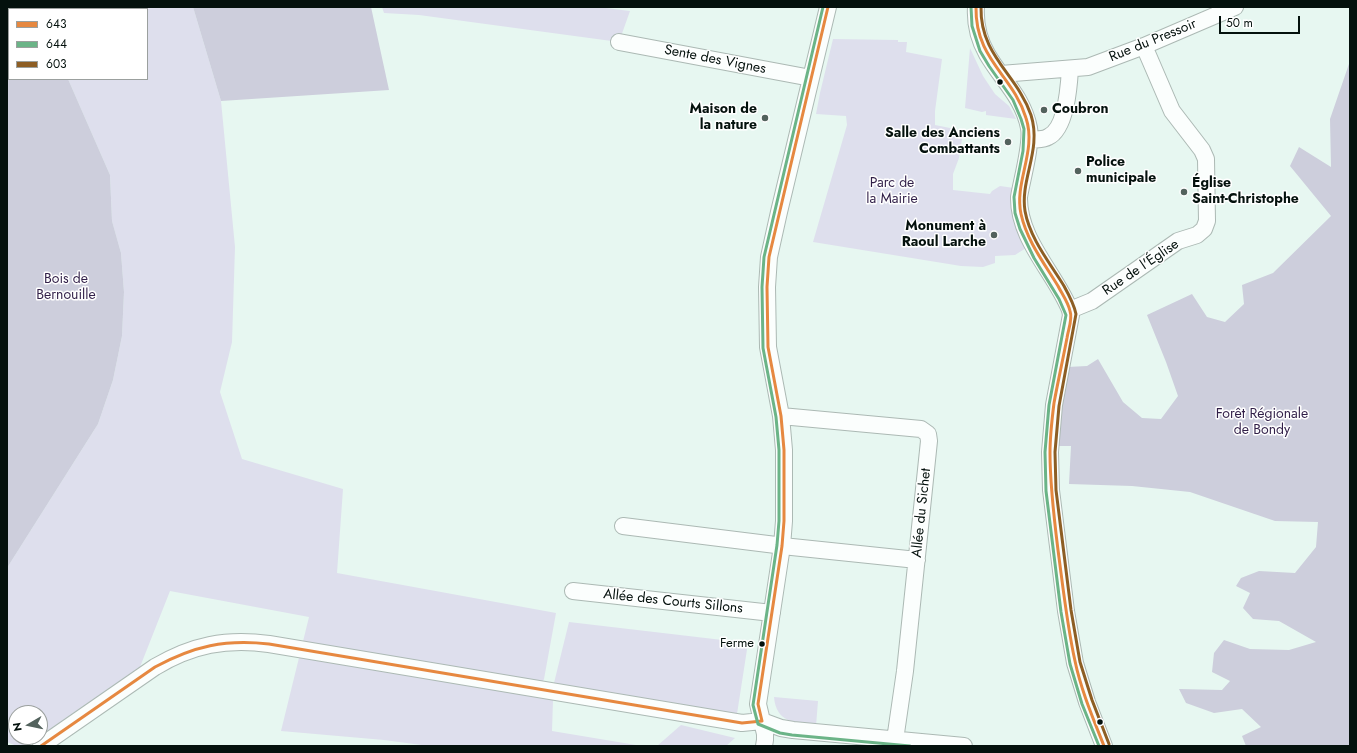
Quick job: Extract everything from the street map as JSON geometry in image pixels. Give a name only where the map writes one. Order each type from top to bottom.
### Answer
[{"type":"street","points":[[764,746],[766,740],[758,704],[782,546],[784,521],[784,457],[781,416],[768,347],[768,279],[770,257],[779,212],[828,7]]},
{"type":"street","points":[[976,7],[977,29],[987,54],[1024,109],[1029,127],[1030,140],[1019,197],[1019,206],[1022,217],[1029,236],[1070,310],[1071,315],[1054,405],[1050,452],[1051,490],[1068,624],[1075,663],[1087,702],[1104,746]]},
{"type":"street","name":"Rue du Pressoir","points":[[1001,74],[1088,67],[1144,46],[1235,7]]},
{"type":"street","name":"Sente des Vignes","points":[[620,42],[811,78]]},
{"type":"street","name":"Rue de l'Église","points":[[1070,310],[1092,301],[1178,241],[1197,234],[1204,229],[1207,221],[1206,159],[1202,150],[1172,111],[1144,46]]},
{"type":"street","points":[[1030,140],[1048,137],[1058,128],[1068,99],[1070,69]]},
{"type":"street","name":"Allée du Sichet","points":[[781,416],[921,429],[928,434],[929,441],[917,560],[905,671],[895,740]]},
{"type":"street","points":[[623,526],[782,546],[917,560]]},
{"type":"street","name":"Allée des Courts Sillons","points":[[573,591],[772,612]]},
{"type":"street","points":[[41,746],[155,667],[172,657],[196,648],[233,641],[269,644],[742,723],[762,721],[781,728],[793,730],[964,746]]},
{"type":"green space","name":"Bois de Bernouille","points":[[7,7],[36,7],[8,8],[8,80],[68,80],[110,175],[112,221],[121,253],[124,292],[122,336],[113,380],[98,424],[7,568]]},
{"type":"green space","points":[[36,7],[193,7],[221,101],[235,247],[232,342],[220,392],[242,459],[343,489],[337,573],[556,613],[544,679],[536,695],[553,700],[552,731],[642,746],[429,746],[384,740],[281,731],[309,617],[170,591],[140,667],[48,730],[48,705],[8,705],[7,742],[7,568],[98,424],[113,380],[122,336],[124,292],[121,253],[112,221],[110,175],[68,80],[148,80],[148,8]]},
{"type":"green space","points":[[193,7],[371,7],[389,90],[221,101]]},
{"type":"green space","points":[[382,7],[598,7],[630,11],[619,42],[419,15],[384,13]]},
{"type":"green space","name":"Parc de la Mairie","points":[[833,39],[898,40],[898,42],[907,42],[906,52],[942,59],[935,111],[935,125],[955,129],[954,133],[959,133],[958,138],[962,139],[959,158],[953,174],[953,190],[990,194],[1000,186],[1014,188],[1026,248],[1015,255],[995,256],[995,263],[983,267],[961,266],[813,242],[847,125],[846,116],[816,114]]},
{"type":"green space","points":[[970,48],[983,76],[995,94],[1009,106],[1016,119],[986,115],[986,111],[982,112],[965,108]]},
{"type":"green space","name":"Forêt Régionale de Bondy","points":[[1350,61],[1350,746],[1246,746],[1242,736],[1261,727],[1242,709],[1214,713],[1186,703],[1179,689],[1222,690],[1230,681],[1212,672],[1214,653],[1224,640],[1250,649],[1289,650],[1316,642],[1279,621],[1253,619],[1243,608],[1250,593],[1236,586],[1241,578],[1259,571],[1295,573],[1316,547],[1318,522],[1275,521],[1190,492],[1132,486],[1069,484],[1071,446],[1056,446],[1067,367],[1087,366],[1098,359],[1123,402],[1142,418],[1161,419],[1178,396],[1147,315],[1192,294],[1207,317],[1225,322],[1244,304],[1242,285],[1273,273],[1331,216],[1290,166],[1299,147],[1331,167],[1330,119]]},
{"type":"green space","points":[[569,622],[748,643],[737,714],[554,683]]},
{"type":"green space","points":[[774,697],[818,701],[816,726],[801,724],[783,717],[776,706]]},
{"type":"green space","points":[[681,725],[735,738],[726,746],[657,746]]},
{"type":"transit line","name":"644","points":[[823,7],[764,257],[762,287],[763,348],[776,417],[779,450],[779,521],[777,545],[753,705],[758,724],[780,733],[910,746]]},
{"type":"transit line","name":"643","points":[[762,721],[758,704],[782,546],[784,521],[784,450],[781,416],[768,347],[767,287],[769,257],[828,7]]},
{"type":"transit line","name":"644","points":[[971,7],[972,26],[980,51],[1013,100],[1024,129],[1023,151],[1014,197],[1015,213],[1020,229],[1034,258],[1059,299],[1066,315],[1049,405],[1045,452],[1046,491],[1061,612],[1070,664],[1082,704],[1099,746]]},
{"type":"transit line","name":"643","points":[[976,7],[977,25],[982,41],[988,54],[1013,90],[1020,103],[1029,130],[1029,142],[1020,190],[1021,214],[1024,224],[1036,252],[1058,286],[1071,314],[1054,403],[1050,453],[1051,489],[1063,592],[1072,647],[1084,693],[1104,746]]},
{"type":"transit line","name":"603","points":[[981,7],[982,24],[986,39],[1000,64],[1025,101],[1031,115],[1034,128],[1033,152],[1025,187],[1024,199],[1025,211],[1031,231],[1068,293],[1076,314],[1059,406],[1055,452],[1056,490],[1071,610],[1080,662],[1092,700],[1109,744]]},
{"type":"transit line","name":"643","points":[[41,746],[155,667],[197,649],[238,643],[269,644],[742,723],[762,721]]},
{"type":"place","name":"Coubron","points":[[1044,110]]},
{"type":"place","name":"Maison de la nature","points":[[765,118]]},
{"type":"place","name":"Salle des Anciens Combattants","points":[[1008,142]]},
{"type":"place","name":"Police municipale","points":[[1078,171]]},
{"type":"place","name":"Église Saint-Christophe","points":[[1184,192]]},
{"type":"place","name":"Monument à Raoul Larche","points":[[994,235]]},
{"type":"place","name":"Ferme","points":[[762,644]]}]
